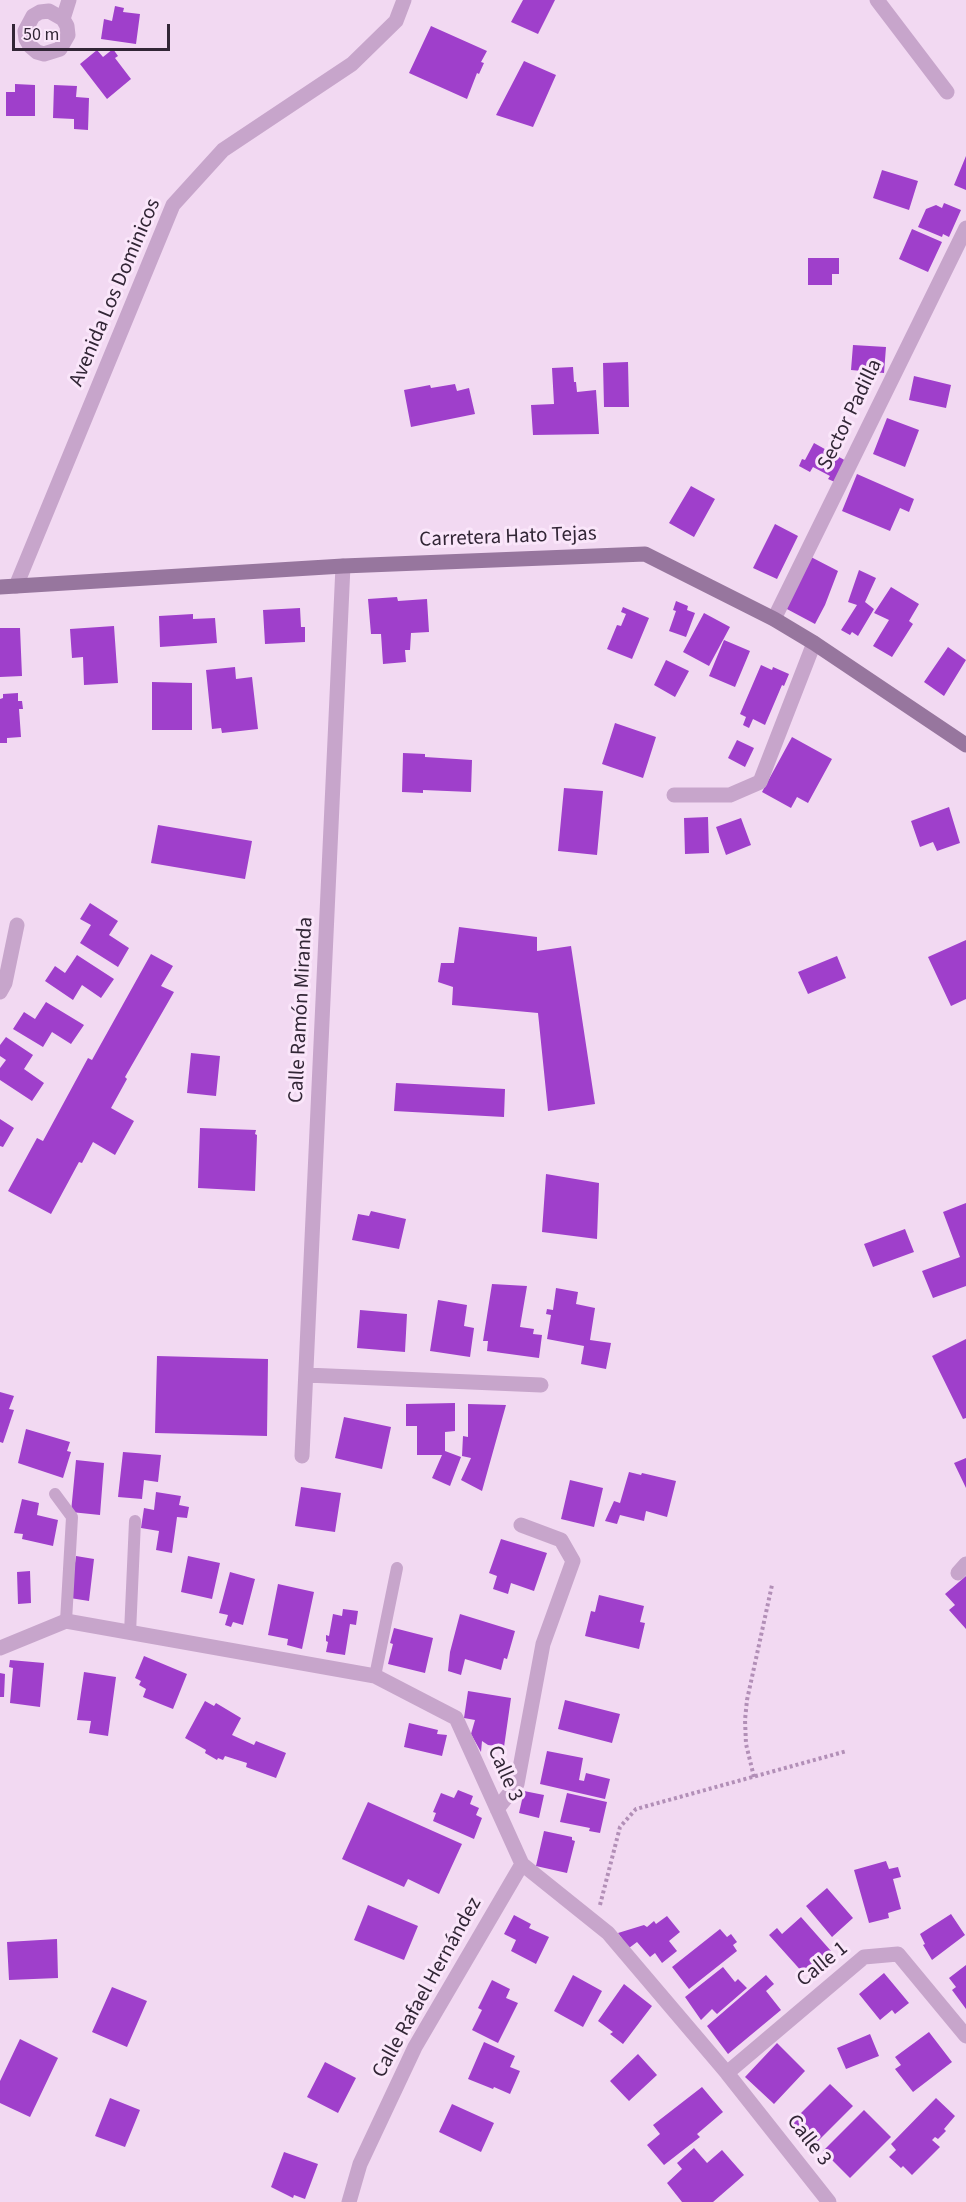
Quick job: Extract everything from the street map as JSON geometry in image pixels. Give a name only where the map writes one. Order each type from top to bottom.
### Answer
[{"type":"street","points":[[63,19],[69,0]]},
{"type":"street","name":"Avenida Los Dominicos","points":[[16,586],[173,205],[223,150],[352,64],[396,21],[404,0]]},
{"type":"street","points":[[877,0],[947,92]]},
{"type":"street","name":"Sector Padilla","points":[[774,619],[966,228]]},
{"type":"street","name":"Carretera Hato Tejas","points":[[0,587],[343,566],[645,554],[774,619],[814,643],[966,745]]},
{"type":"street","name":"Calle Ramón Miranda","points":[[302,1456],[343,566]]},
{"type":"street","points":[[674,795],[730,795],[760,782],[814,643]]},
{"type":"street","points":[[0,992],[5,983],[17,925]]},
{"type":"street","points":[[306,1376],[541,1385]]},
{"type":"street","points":[[497,1809],[517,1784],[543,1644],[573,1561],[561,1539],[521,1525]]},
{"type":"street","points":[[0,1648],[66,1621]]},
{"type":"street","name":"Calle 3","points":[[66,1621],[375,1676],[456,1718],[522,1864],[608,1933],[727,2073],[829,2202]]},
{"type":"street","name":"Calle Rafael Hernández","points":[[349,2202],[360,2164],[415,2047],[522,1864]]},
{"type":"street","name":"Calle 1","points":[[727,2073],[864,1957],[898,1954],[966,2036]]},
{"type":"lane","points":[[55,1494],[72,1517],[66,1621]]},
{"type":"lane","points":[[130,1633],[135,1521]]},
{"type":"lane","points":[[375,1676],[397,1568]]},
{"type":"path","points":[[754,1777],[746,1744],[745,1720],[747,1700],[772,1585]]},
{"type":"path","points":[[595,1923],[620,1827],[636,1809],[847,1751]]},
{"type":"building","points":[[523,0],[555,0],[538,34],[511,22]]},
{"type":"building","points":[[115,6],[124,8],[123,12],[140,14],[136,44],[101,39],[104,19],[112,21]]},
{"type":"building","points":[[431,26],[487,51],[481,62],[484,63],[479,74],[477,73],[467,99],[409,73]]},
{"type":"building","points":[[113,49],[118,56],[115,58],[131,79],[107,99],[80,64],[97,50],[103,57]]},
{"type":"building","points":[[524,61],[556,75],[533,127],[496,115]]},
{"type":"building","points":[[15,84],[35,85],[35,116],[6,116],[6,92],[15,92]]},
{"type":"building","points":[[54,85],[77,86],[76,97],[89,98],[88,130],[74,129],[74,119],[53,118]]},
{"type":"building","points":[[966,156],[966,190],[954,185]]},
{"type":"building","points":[[882,170],[918,181],[909,210],[873,198]]},
{"type":"building","points":[[944,203],[961,210],[949,237],[943,234],[942,237],[918,227],[926,209],[936,205],[942,208]]},
{"type":"building","points":[[912,229],[942,242],[928,272],[899,259]]},
{"type":"building","points":[[808,258],[839,258],[839,274],[832,274],[832,285],[808,285]]},
{"type":"building","points":[[853,345],[886,347],[884,373],[851,370]]},
{"type":"building","points":[[628,362],[629,407],[604,407],[603,363]]},
{"type":"building","points":[[573,367],[577,392],[596,390],[599,434],[533,435],[531,405],[554,404],[552,368]]},
{"type":"building","points":[[914,376],[951,385],[946,408],[909,400]]},
{"type":"building","points":[[455,384],[457,391],[469,388],[475,414],[411,427],[404,390],[430,385],[431,388]]},
{"type":"building","points":[[887,418],[919,430],[905,467],[873,454]]},
{"type":"building","points":[[814,443],[848,462],[837,483],[828,479],[830,476],[813,467],[810,472],[799,466]]},
{"type":"building","points":[[857,474],[914,499],[909,512],[900,508],[890,531],[842,511]]},
{"type":"building","points":[[691,486],[715,499],[694,537],[669,523]]},
{"type":"building","points":[[775,524],[798,536],[777,579],[753,568]]},
{"type":"building","points":[[811,557],[838,571],[815,624],[785,608]]},
{"type":"building","points":[[859,570],[876,578],[865,602],[874,609],[858,636],[841,630],[857,605],[848,602]]},
{"type":"building","points":[[891,587],[919,604],[909,621],[913,624],[892,657],[873,646],[889,620],[874,613]]},
{"type":"building","points":[[397,597],[398,601],[427,599],[429,632],[411,633],[410,650],[405,650],[406,662],[383,664],[381,634],[371,634],[368,599]]},
{"type":"building","points":[[676,601],[688,606],[687,610],[695,613],[686,637],[669,631],[676,611],[673,610]]},
{"type":"building","points":[[623,607],[649,618],[632,659],[607,649],[617,625],[621,626],[626,614],[621,612]]},
{"type":"building","points":[[300,608],[301,627],[305,627],[305,642],[265,644],[263,610]]},
{"type":"building","points":[[704,613],[730,627],[709,666],[683,652]]},
{"type":"building","points":[[193,614],[193,619],[215,618],[217,643],[160,647],[159,616]]},
{"type":"building","points":[[114,626],[118,683],[84,685],[83,657],[72,658],[70,629]]},
{"type":"building","points":[[0,628],[20,628],[22,676],[0,677]]},
{"type":"building","points":[[724,640],[750,651],[735,687],[709,676]]},
{"type":"building","points":[[948,647],[966,660],[944,696],[924,682]]},
{"type":"building","points":[[666,660],[689,671],[675,697],[654,685]]},
{"type":"building","points":[[761,665],[789,674],[765,725],[753,719],[749,728],[743,725],[746,717],[740,714]]},
{"type":"building","points":[[235,667],[236,679],[252,677],[258,729],[222,733],[221,728],[212,729],[206,670]]},
{"type":"building","points":[[152,682],[192,683],[192,730],[152,730]]},
{"type":"building","points":[[18,693],[18,701],[22,701],[23,709],[19,709],[21,737],[7,738],[7,743],[0,743],[0,699],[3,698],[3,694]]},
{"type":"building","points":[[615,723],[656,737],[643,778],[602,764]]},
{"type":"building","points":[[792,737],[832,759],[808,803],[797,797],[791,808],[762,792]]},
{"type":"building","points":[[737,740],[754,748],[745,767],[728,758]]},
{"type":"building","points":[[403,753],[472,760],[471,792],[423,790],[423,793],[402,792]]},
{"type":"building","points":[[564,788],[603,791],[597,855],[558,851]]},
{"type":"building","points":[[949,807],[960,843],[937,851],[933,842],[920,847],[911,821]]},
{"type":"building","points":[[708,817],[709,853],[685,854],[684,818]]},
{"type":"building","points":[[741,818],[751,845],[726,855],[716,827]]},
{"type":"building","points":[[158,825],[252,841],[245,879],[151,863]]},
{"type":"building","points":[[90,903],[118,921],[109,935],[129,948],[118,967],[80,943],[91,925],[80,919]]},
{"type":"building","points":[[459,927],[537,937],[537,951],[571,946],[595,1104],[548,1111],[538,1013],[452,1005],[453,987],[438,982],[441,963],[454,963]]},
{"type":"building","points":[[966,940],[966,999],[951,1006],[928,957]]},
{"type":"building","points":[[151,954],[173,966],[161,986],[174,992],[125,1077],[127,1079],[111,1108],[134,1121],[115,1155],[93,1142],[82,1163],[79,1162],[51,1214],[8,1191],[37,1138],[43,1141],[88,1058],[92,1060]]},
{"type":"building","points":[[77,955],[114,979],[101,998],[82,985],[73,1000],[45,981],[55,966],[65,973]]},
{"type":"building","points":[[837,956],[846,978],[808,994],[798,972]]},
{"type":"building","points":[[46,1002],[84,1025],[71,1044],[52,1032],[43,1047],[13,1029],[24,1012],[35,1019]]},
{"type":"building","points":[[6,1037],[33,1055],[24,1069],[44,1083],[32,1101],[0,1080],[0,1068],[6,1060],[0,1056],[0,1045]]},
{"type":"building","points":[[191,1053],[220,1056],[216,1096],[187,1093]]},
{"type":"building","points":[[396,1083],[505,1089],[504,1117],[394,1111]]},
{"type":"building","points":[[0,1119],[14,1128],[3,1147],[0,1146]]},
{"type":"building","points":[[200,1128],[256,1130],[255,1191],[198,1188]]},
{"type":"building","points":[[546,1174],[599,1183],[597,1239],[542,1232]]},
{"type":"building","points":[[966,1203],[966,1286],[933,1298],[922,1271],[960,1257],[943,1212]]},
{"type":"building","points":[[371,1211],[406,1219],[399,1249],[352,1240],[358,1214],[369,1216]]},
{"type":"building","points":[[905,1229],[914,1252],[873,1267],[864,1244]]},
{"type":"building","points":[[492,1284],[527,1286],[520,1327],[534,1329],[533,1334],[542,1335],[539,1358],[487,1351],[488,1341],[483,1341]]},
{"type":"building","points":[[556,1288],[578,1292],[576,1304],[595,1308],[590,1340],[611,1343],[606,1369],[581,1364],[584,1346],[547,1339],[551,1315],[546,1314],[547,1309],[553,1310]]},
{"type":"building","points":[[438,1300],[467,1305],[464,1326],[474,1328],[470,1357],[430,1351]]},
{"type":"building","points":[[360,1310],[407,1314],[405,1352],[357,1348]]},
{"type":"building","points":[[966,1339],[966,1418],[963,1419],[932,1356]]},
{"type":"building","points":[[157,1356],[268,1359],[267,1436],[155,1433]]},
{"type":"building","points":[[0,1392],[14,1396],[9,1409],[14,1410],[3,1443],[0,1442]]},
{"type":"building","points":[[455,1403],[455,1431],[445,1432],[445,1451],[461,1457],[450,1486],[432,1478],[442,1455],[417,1455],[417,1426],[406,1426],[406,1404]]},
{"type":"building","points":[[468,1404],[506,1405],[482,1491],[461,1480],[471,1458],[462,1456],[463,1436],[468,1437]]},
{"type":"building","points":[[344,1417],[391,1427],[382,1469],[335,1458]]},
{"type":"building","points":[[26,1429],[70,1442],[67,1451],[71,1452],[63,1478],[18,1463]]},
{"type":"building","points":[[123,1452],[161,1455],[158,1482],[144,1480],[142,1499],[118,1497]]},
{"type":"building","points":[[966,1458],[966,1488],[954,1463]]},
{"type":"building","points":[[76,1460],[104,1463],[100,1515],[71,1512]]},
{"type":"building","points":[[629,1472],[676,1481],[667,1517],[646,1511],[644,1521],[620,1515],[617,1524],[605,1521],[614,1501],[620,1503]]},
{"type":"building","points":[[570,1480],[603,1488],[594,1527],[561,1519]]},
{"type":"building","points":[[301,1487],[341,1493],[335,1532],[295,1526]]},
{"type":"building","points":[[156,1492],[181,1496],[179,1505],[189,1507],[187,1518],[177,1517],[172,1553],[156,1550],[159,1531],[141,1528],[144,1508],[154,1510]]},
{"type":"building","points":[[22,1499],[39,1503],[37,1515],[58,1520],[53,1546],[22,1539],[23,1534],[14,1533]]},
{"type":"building","points":[[501,1539],[547,1553],[534,1591],[511,1583],[508,1594],[493,1589],[497,1576],[489,1573]]},
{"type":"building","points":[[76,1556],[94,1559],[89,1601],[70,1598]]},
{"type":"building","points":[[188,1556],[220,1563],[212,1599],[181,1592]]},
{"type":"building","points":[[30,1571],[31,1603],[18,1604],[17,1572]]},
{"type":"building","points":[[230,1572],[255,1579],[243,1625],[233,1622],[231,1627],[225,1625],[228,1615],[219,1613]]},
{"type":"building","points":[[966,1576],[966,1629],[949,1610],[955,1605],[945,1594]]},
{"type":"building","points":[[278,1584],[314,1592],[302,1649],[287,1645],[288,1639],[268,1635]]},
{"type":"building","points":[[599,1595],[644,1606],[640,1622],[645,1623],[639,1649],[585,1636],[591,1611],[595,1612]]},
{"type":"building","points":[[343,1609],[358,1611],[356,1625],[350,1624],[345,1655],[326,1652],[328,1642],[326,1635],[329,1636],[333,1614],[342,1616]]},
{"type":"building","points":[[460,1614],[515,1631],[507,1659],[504,1658],[501,1670],[465,1659],[461,1675],[448,1671],[450,1652]]},
{"type":"building","points":[[394,1628],[433,1638],[425,1673],[388,1664]]},
{"type":"building","points":[[144,1656],[187,1674],[173,1709],[143,1697],[146,1689],[139,1685],[141,1681],[135,1678]]},
{"type":"building","points":[[10,1660],[44,1663],[40,1707],[10,1703],[13,1668],[9,1667]]},
{"type":"building","points":[[84,1672],[116,1677],[108,1736],[89,1733],[91,1721],[77,1720]]},
{"type":"building","points":[[0,1673],[5,1674],[4,1697],[0,1697]]},
{"type":"building","points":[[468,1691],[511,1698],[504,1747],[488,1745],[482,1741],[481,1752],[471,1734],[475,1720],[464,1718]]},
{"type":"building","points":[[565,1700],[620,1714],[612,1743],[558,1729]]},
{"type":"building","points":[[205,1701],[214,1706],[216,1703],[241,1718],[232,1735],[254,1745],[256,1741],[286,1753],[276,1778],[246,1767],[247,1763],[225,1756],[223,1760],[218,1758],[217,1760],[205,1753],[206,1750],[185,1738]]},
{"type":"building","points":[[409,1723],[438,1730],[437,1734],[447,1735],[442,1756],[404,1747]]},
{"type":"building","points":[[547,1751],[583,1758],[579,1780],[584,1781],[586,1773],[610,1779],[605,1799],[540,1784]]},
{"type":"building","points":[[458,1790],[473,1796],[470,1804],[479,1808],[476,1815],[482,1818],[474,1839],[433,1821],[436,1813],[433,1812],[441,1793],[454,1798]]},
{"type":"building","points":[[524,1791],[544,1795],[539,1818],[519,1813]]},
{"type":"building","points":[[567,1793],[607,1802],[600,1833],[589,1831],[590,1828],[560,1822]]},
{"type":"building","points":[[368,1802],[462,1844],[439,1894],[408,1879],[404,1887],[342,1859]]},
{"type":"building","points":[[544,1831],[572,1837],[575,1841],[567,1873],[536,1866]]},
{"type":"building","points":[[886,1861],[889,1869],[898,1867],[901,1877],[893,1879],[901,1909],[888,1913],[889,1918],[869,1923],[854,1870]]},
{"type":"building","points":[[827,1888],[853,1918],[832,1937],[806,1906]]},
{"type":"building","points":[[368,1905],[418,1926],[404,1960],[354,1940]]},
{"type":"building","points":[[951,1914],[965,1935],[932,1960],[923,1945],[925,1944],[920,1934]]},
{"type":"building","points":[[514,1915],[531,1924],[529,1928],[549,1937],[536,1964],[511,1951],[516,1940],[504,1934]]},
{"type":"building","points":[[667,1916],[680,1932],[669,1941],[677,1951],[662,1963],[655,1953],[650,1957],[637,1942],[629,1948],[618,1933],[644,1925],[647,1927],[654,1921],[656,1924]]},
{"type":"building","points":[[801,1917],[831,1951],[804,1974],[769,1935],[777,1928],[782,1934]]},
{"type":"building","points":[[720,1929],[727,1937],[731,1934],[737,1942],[733,1945],[737,1951],[689,1989],[672,1967]]},
{"type":"building","points":[[57,1939],[58,1978],[9,1980],[7,1942]]},
{"type":"building","points":[[966,1965],[966,2009],[952,1990],[956,1987],[949,1978]]},
{"type":"building","points":[[723,1967],[735,1982],[738,1979],[747,1988],[717,2014],[712,2009],[701,2020],[685,1997]]},
{"type":"building","points":[[884,1973],[909,2003],[895,2014],[892,2010],[880,2020],[859,1994]]},
{"type":"building","points":[[573,1975],[602,1991],[583,2027],[554,2011]]},
{"type":"building","points":[[766,1975],[774,1984],[766,1991],[781,2010],[728,2054],[707,2026]]},
{"type":"building","points":[[492,1980],[510,1989],[506,1998],[518,2003],[498,2043],[472,2030],[482,2010],[478,2008]]},
{"type":"building","points":[[624,1984],[652,2006],[623,2044],[610,2034],[613,2032],[598,2021]]},
{"type":"building","points":[[112,1987],[147,2001],[127,2047],[92,2032]]},
{"type":"building","points":[[929,2032],[952,2062],[913,2092],[895,2069],[901,2065],[895,2057]]},
{"type":"building","points":[[870,2034],[879,2056],[846,2069],[837,2048]]},
{"type":"building","points":[[20,2039],[58,2058],[30,2117],[0,2103],[0,2081]]},
{"type":"building","points":[[484,2042],[515,2056],[510,2067],[520,2071],[510,2094],[468,2079]]},
{"type":"building","points":[[777,2043],[805,2071],[774,2104],[745,2077]]},
{"type":"building","points":[[638,2054],[657,2075],[629,2101],[610,2081]]},
{"type":"building","points":[[325,2062],[356,2078],[338,2113],[307,2097]]},
{"type":"building","points":[[830,2084],[853,2106],[813,2146],[790,2124]]},
{"type":"building","points":[[702,2087],[723,2112],[697,2134],[700,2137],[664,2165],[647,2145],[660,2134],[653,2125]]},
{"type":"building","points":[[110,2098],[140,2110],[125,2147],[95,2136]]},
{"type":"building","points":[[936,2098],[955,2116],[944,2129],[946,2131],[938,2139],[935,2137],[932,2140],[940,2147],[912,2175],[889,2157],[896,2150],[891,2144]]},
{"type":"building","points":[[452,2104],[494,2123],[481,2152],[439,2132]]},
{"type":"building","points":[[864,2110],[891,2137],[850,2178],[823,2151]]},
{"type":"building","points":[[694,2148],[707,2163],[722,2150],[744,2175],[713,2202],[682,2202],[667,2183],[682,2169],[677,2163]]},
{"type":"building","points":[[284,2152],[318,2164],[305,2199],[294,2195],[293,2198],[271,2187]]}]
